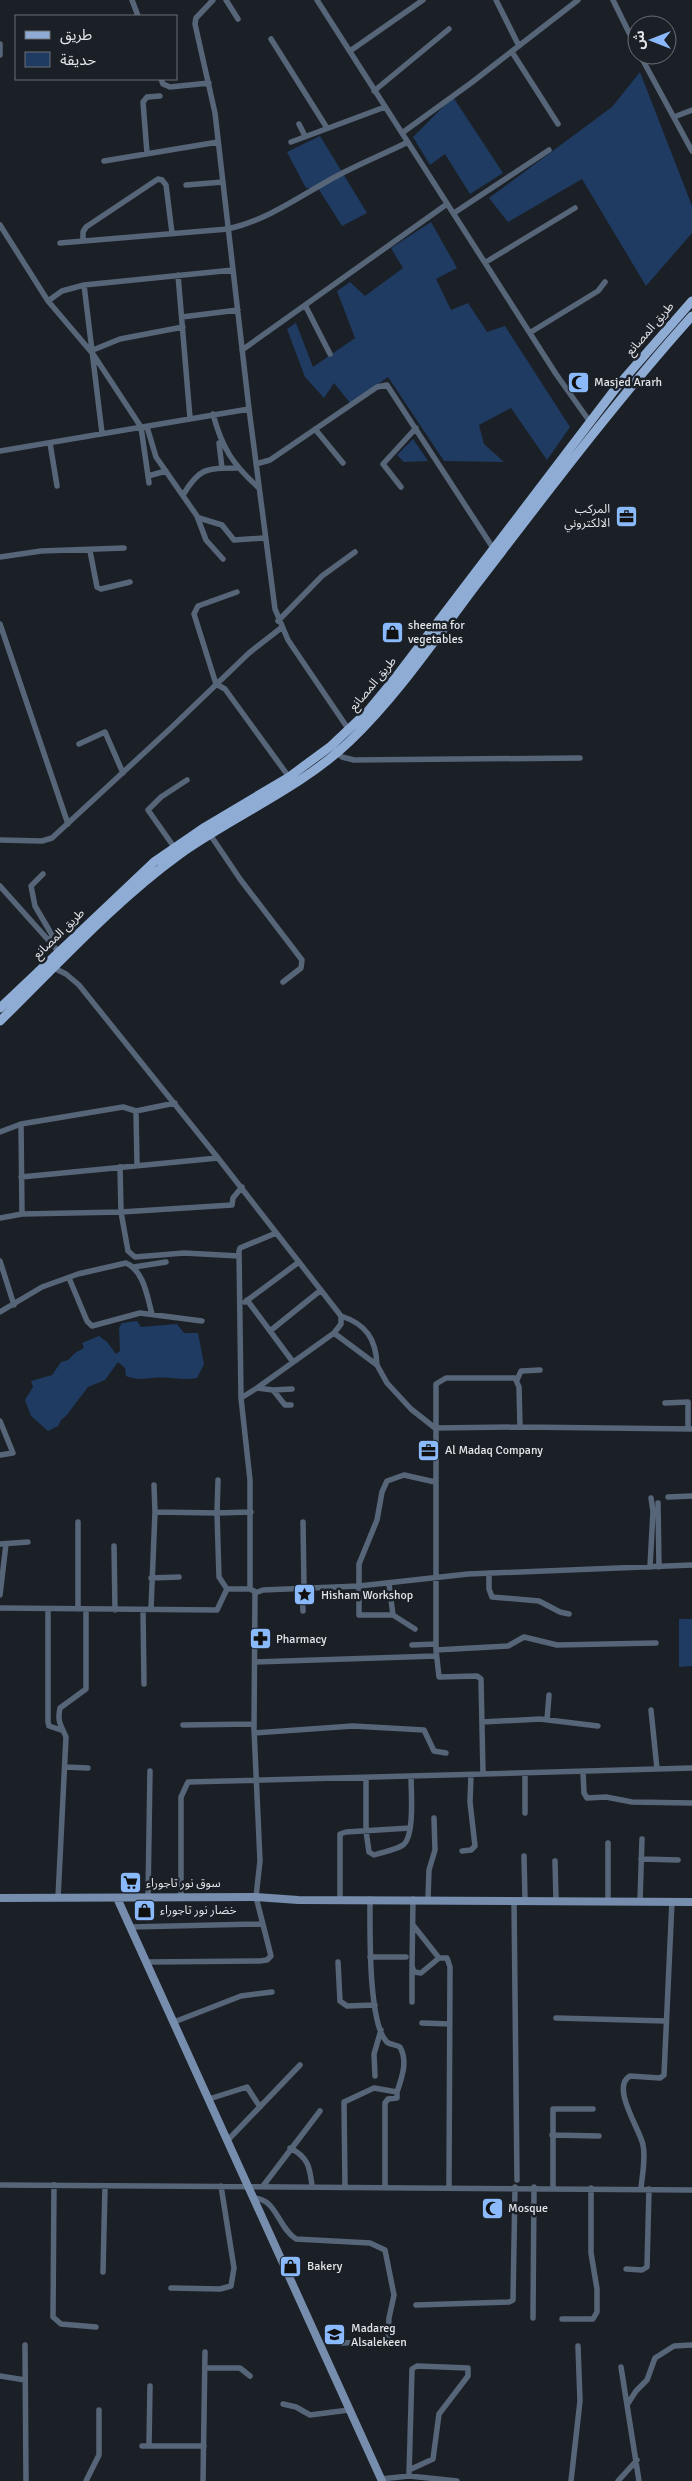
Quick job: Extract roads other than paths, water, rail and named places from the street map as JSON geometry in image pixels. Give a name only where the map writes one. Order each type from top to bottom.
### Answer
[{"type":"main road","name":"طريق المصانع","points":[[0,1007],[117,895],[174,847],[208,831],[291,786],[334,750],[349,730],[396,677],[585,442],[692,301]]},
{"type":"main road","name":"طريق المصانع","points":[[0,1021],[161,869],[208,831],[288,777],[349,742],[388,700],[475,579],[494,548],[590,422],[646,361],[692,316]]},
{"type":"street","points":[[132,0],[138,15]]},
{"type":"street","points":[[213,0],[195,21],[209,83],[218,142],[264,538],[278,621],[349,730]]},
{"type":"street","points":[[226,0],[238,18]]},
{"type":"street","points":[[317,0],[566,389],[590,422]]},
{"type":"street","points":[[350,51],[423,0]]},
{"type":"street","points":[[496,0],[520,46]]},
{"type":"street","points":[[402,133],[520,46],[578,0]]},
{"type":"street","points":[[614,0],[627,28]]},
{"type":"street","points":[[374,91],[449,29]]},
{"type":"street","points":[[271,38],[327,128]]},
{"type":"street","points":[[0,44],[0,55]]},
{"type":"street","points":[[512,52],[558,124]]},
{"type":"street","points":[[645,65],[692,151]]},
{"type":"street","points":[[161,80],[163,84],[170,87],[209,83]]},
{"type":"street","points":[[147,153],[142,102],[147,97],[160,96]]},
{"type":"street","points":[[291,142],[385,107]]},
{"type":"street","points":[[674,117],[692,110]]},
{"type":"street","points":[[300,124],[305,136]]},
{"type":"street","points":[[104,161],[218,142]]},
{"type":"street","points":[[60,243],[228,229],[263,218],[334,177],[408,142]]},
{"type":"street","points":[[454,213],[549,150]]},
{"type":"street","points":[[83,241],[83,232],[86,227],[158,179],[162,180],[166,185],[172,233]]},
{"type":"street","points":[[186,185],[223,182]]},
{"type":"street","points":[[242,350],[447,204]]},
{"type":"street","points":[[486,262],[575,208]]},
{"type":"street","points":[[0,225],[48,301],[93,352],[144,427],[156,458],[199,518],[204,537],[223,559]]},
{"type":"street","points":[[48,301],[62,291],[84,285],[233,270]]},
{"type":"street","points":[[178,275],[190,418]]},
{"type":"street","points":[[530,332],[598,291],[605,282]]},
{"type":"street","points":[[84,285],[102,434]]},
{"type":"street","points":[[306,305],[330,354]]},
{"type":"street","points":[[182,317],[238,310]]},
{"type":"street","points":[[93,352],[120,339],[182,326]]},
{"type":"street","points":[[256,464],[270,460],[384,384],[391,389],[494,548]]},
{"type":"street","points":[[0,451],[249,409]]},
{"type":"street","points":[[213,414],[222,468]]},
{"type":"street","points":[[144,427],[149,483]]},
{"type":"street","points":[[402,487],[382,464],[416,428]]},
{"type":"street","points":[[315,429],[343,463]]},
{"type":"street","points":[[218,435],[237,468],[259,488]]},
{"type":"street","points":[[50,442],[57,486]]},
{"type":"street","points":[[183,495],[199,472],[209,468],[237,468]]},
{"type":"street","points":[[148,476],[166,471]]},
{"type":"street","points":[[199,518],[222,525],[234,540],[264,538]]},
{"type":"street","points":[[0,556],[41,551],[90,551],[124,548]]},
{"type":"street","points":[[90,551],[97,587],[101,589],[130,582]]},
{"type":"street","points":[[278,621],[322,576],[355,552]]},
{"type":"street","points":[[237,592],[198,606],[194,614],[216,684],[224,689],[288,777]]},
{"type":"street","points":[[0,625],[68,824]]},
{"type":"street","points":[[0,840],[42,841],[52,838],[249,652],[281,628]]},
{"type":"street","points":[[79,744],[105,732],[123,773]]},
{"type":"street","points":[[334,750],[354,760],[580,758]]},
{"type":"street","points":[[174,847],[148,810],[161,797],[187,780]]},
{"type":"street","points":[[208,831],[240,879],[302,960],[301,968],[283,982]]},
{"type":"street","points":[[43,874],[31,886],[34,906],[52,935],[50,943]]},
{"type":"street","points":[[0,886],[59,952]]},
{"type":"street","points":[[54,968],[66,974],[79,985],[175,1103],[341,1316],[354,1320],[363,1328],[376,1348],[377,1365]]},
{"type":"street","points":[[0,1132],[21,1124],[123,1107],[136,1111],[175,1103]]},
{"type":"street","points":[[136,1111],[137,1165]]},
{"type":"street","points":[[21,1124],[22,1214]]},
{"type":"street","points":[[22,1177],[218,1158]]},
{"type":"street","points":[[120,1167],[122,1212],[128,1251],[135,1257],[184,1253],[238,1256]]},
{"type":"street","points":[[0,1218],[22,1214],[122,1212],[232,1204],[233,1198],[242,1188]]},
{"type":"street","points":[[250,1590],[250,1480],[241,1398],[238,1256],[240,1248],[276,1233]]},
{"type":"street","points":[[0,1261],[14,1305]]},
{"type":"street","points":[[0,1312],[42,1287],[68,1278],[125,1263],[134,1267],[166,1262]]},
{"type":"street","points":[[240,1307],[299,1262]]},
{"type":"street","points":[[134,1267],[145,1287],[152,1314]]},
{"type":"street","points":[[68,1278],[87,1321],[92,1326],[137,1313],[202,1321]]},
{"type":"street","points":[[270,1331],[321,1290]]},
{"type":"street","points":[[247,1300],[293,1362]]},
{"type":"street","points":[[241,1398],[334,1334],[341,1324],[341,1316]]},
{"type":"street","points":[[334,1334],[377,1365],[388,1383],[411,1409],[435,1428],[690,1429],[688,1402],[665,1403]]},
{"type":"street","points":[[520,1427],[517,1380],[521,1371],[540,1370]]},
{"type":"street","points":[[483,1774],[480,1678],[439,1677],[436,1650],[435,1387],[442,1379],[510,1377],[517,1380]]},
{"type":"street","points":[[257,1388],[273,1390],[292,1389]]},
{"type":"street","points":[[273,1390],[285,1404],[291,1405]]},
{"type":"street","points":[[0,1421],[12,1453],[0,1455]]},
{"type":"street","points":[[415,1629],[393,1616],[359,1615],[360,1560],[378,1516],[382,1492],[387,1481],[404,1475],[435,1482]]},
{"type":"street","points":[[218,1480],[219,1576],[227,1589]]},
{"type":"street","points":[[152,1610],[151,1578],[155,1512],[154,1485]]},
{"type":"street","points":[[668,1497],[692,1496]]},
{"type":"street","points":[[650,1498],[653,1511],[650,1566]]},
{"type":"street","points":[[658,1503],[659,1567]]},
{"type":"street","points":[[155,1512],[251,1512]]},
{"type":"street","points":[[78,1522],[78,1609]]},
{"type":"street","points":[[303,1522],[303,1612]]},
{"type":"street","points":[[0,1595],[3,1544],[28,1542]]},
{"type":"street","points":[[114,1546],[115,1610]]},
{"type":"street","points":[[227,1589],[256,1592],[303,1587],[390,1584],[489,1572],[692,1565]]},
{"type":"street","points":[[489,1572],[489,1589],[492,1597],[539,1601],[568,1614]]},
{"type":"street","points":[[151,1578],[179,1578]]},
{"type":"street","points":[[390,1584],[393,1616]]},
{"type":"street","points":[[0,1608],[217,1610],[227,1589]]},
{"type":"street","points":[[146,1962],[267,1960],[270,1951],[261,1924],[256,1897],[260,1861],[254,1733],[253,1597],[256,1592]]},
{"type":"street","points":[[48,1609],[47,1713],[49,1726],[61,1730]]},
{"type":"street","points":[[47,1713],[60,1708],[86,1689],[86,1609]]},
{"type":"street","points":[[143,1610],[144,1684]]},
{"type":"street","points":[[254,1662],[508,1646],[524,1637],[553,1644],[656,1643]]},
{"type":"street","points":[[412,1644],[436,1650]]},
{"type":"street","points":[[547,1720],[549,1695]]},
{"type":"street","points":[[58,1898],[66,1738],[58,1721],[60,1708]]},
{"type":"street","points":[[651,1710],[657,1769]]},
{"type":"street","points":[[482,1722],[547,1720],[598,1726]]},
{"type":"street","points":[[183,1725],[254,1724]]},
{"type":"street","points":[[254,1733],[352,1726],[424,1730],[434,1751],[446,1753]]},
{"type":"street","points":[[65,1767],[88,1768]]},
{"type":"street","points":[[181,1898],[183,1789],[188,1782],[257,1782],[692,1768]]},
{"type":"street","points":[[148,1898],[150,1772]]},
{"type":"street","points":[[582,1772],[584,1793],[587,1798],[606,1797],[632,1802],[692,1803]]},
{"type":"street","points":[[525,1774],[525,1813]]},
{"type":"street","points":[[462,1851],[474,1849],[475,1846],[470,1802],[471,1775]]},
{"type":"street","points":[[366,1778],[366,1831],[369,1852],[374,1855],[403,1845],[407,1841],[410,1828],[411,1776]]},
{"type":"street","points":[[428,1899],[429,1870],[435,1850],[434,1818]]},
{"type":"street","points":[[340,1899],[340,1834],[410,1828]]},
{"type":"street","points":[[640,1901],[642,1839]]},
{"type":"street","points":[[608,1843],[608,1901]]},
{"type":"street","points":[[524,1856],[524,1900]]},
{"type":"street","points":[[641,1859],[678,1860]]},
{"type":"street","points":[[555,1861],[556,1900]]},
{"type":"street","points":[[0,1898],[256,1897],[298,1900],[428,1899],[692,1902]]},
{"type":"street","points":[[117,1898],[381,2480],[409,2473],[433,2459],[439,2414],[468,2376],[468,2368],[413,2367],[410,2379],[409,2473]]},
{"type":"street","points":[[370,1899],[370,1957],[375,2005],[386,2042],[398,2045],[402,2051],[403,2074],[396,2098],[388,2099],[385,2103],[385,2186]]},
{"type":"street","points":[[412,2002],[413,1899]]},
{"type":"street","points":[[514,1900],[517,2180]]},
{"type":"street","points":[[641,2189],[644,2145],[628,2110],[624,2086],[625,2080],[630,2076],[663,2077],[672,1901]]},
{"type":"street","points":[[131,1928],[261,1924]]},
{"type":"street","points":[[413,1925],[439,1958]]},
{"type":"street","points":[[370,1957],[406,1957]]},
{"type":"street","points":[[412,1966],[414,1972],[421,1973],[439,1958],[445,1957],[449,1961],[448,2186]]},
{"type":"street","points":[[338,1962],[340,2001],[347,2006],[375,2005]]},
{"type":"street","points":[[174,2022],[241,1996],[272,1992]]},
{"type":"street","points":[[556,2018],[666,2021]]},
{"type":"street","points":[[422,2024],[450,2024]]},
{"type":"street","points":[[375,2076],[374,2054],[381,2030]]},
{"type":"street","points":[[228,2140],[300,2065]]},
{"type":"street","points":[[209,2099],[247,2087],[260,2107]]},
{"type":"street","points":[[345,2187],[344,2102],[374,2088],[397,2092]]},
{"type":"street","points":[[553,2187],[552,2135],[554,2108],[593,2109]]},
{"type":"street","points":[[263,2186],[320,2111]]},
{"type":"street","points":[[552,2135],[598,2136]]},
{"type":"street","points":[[290,2148],[306,2158],[310,2167],[312,2186]]},
{"type":"street","points":[[0,2185],[105,2187],[448,2186],[692,2190]]},
{"type":"street","points":[[54,2185],[53,2317],[61,2324],[96,2327]]},
{"type":"street","points":[[171,2288],[220,2289],[231,2286],[234,2268],[221,2186]]},
{"type":"street","points":[[104,2272],[105,2187]]},
{"type":"street","points":[[416,2305],[511,2301],[514,2265],[514,2187]]},
{"type":"street","points":[[533,2318],[534,2187]]},
{"type":"street","points":[[562,2319],[593,2319],[597,2312],[597,2289],[591,2253],[591,2188]]},
{"type":"street","points":[[626,2269],[646,2270],[647,2267],[650,2189]]},
{"type":"street","points":[[254,2198],[262,2198],[269,2203],[290,2236],[296,2239],[370,2243],[385,2250],[394,2295],[389,2318],[388,2339],[343,2343]]},
{"type":"street","points":[[25,2345],[26,2481]]},
{"type":"street","points":[[627,2405],[647,2380],[655,2358],[674,2346],[692,2345]]},
{"type":"street","points":[[571,2481],[580,2401],[578,2346]]},
{"type":"street","points":[[203,2481],[205,2352]]},
{"type":"street","points":[[622,2367],[639,2481]]},
{"type":"street","points":[[205,2368],[240,2368],[250,2376]]},
{"type":"street","points":[[0,2376],[25,2380]]},
{"type":"street","points":[[149,2446],[150,2386]]},
{"type":"street","points":[[283,2404],[296,2407],[310,2415],[349,2410]]},
{"type":"street","points":[[86,2481],[99,2455],[99,2410]]},
{"type":"street","points":[[142,2446],[204,2446]]},
{"type":"street","points":[[618,2481],[637,2460]]},
{"type":"street","points":[[409,2473],[457,2481]]},
{"type":"place","name":"Masjed Ararh","points":[[578,382]]},
{"type":"place","name":"المركب الالكتروني","points":[[626,516]]},
{"type":"place","name":"sheema for vegetables","points":[[392,632]]},
{"type":"place","name":"Al Madaq Company","points":[[429,1450]]},
{"type":"place","name":"Hisham Workshop","points":[[305,1595]]},
{"type":"place","name":"Pharmacy","points":[[260,1639]]},
{"type":"place","name":"سوق نور تاجوراء","points":[[130,1883]]},
{"type":"place","name":"خضار نور تاجوراء","points":[[144,1910]]},
{"type":"place","name":"Mosque","points":[[492,2208]]},
{"type":"place","name":"Bakery","points":[[291,2266]]},
{"type":"place","name":"Madareg Alsalekeen","points":[[335,2335]]}]
